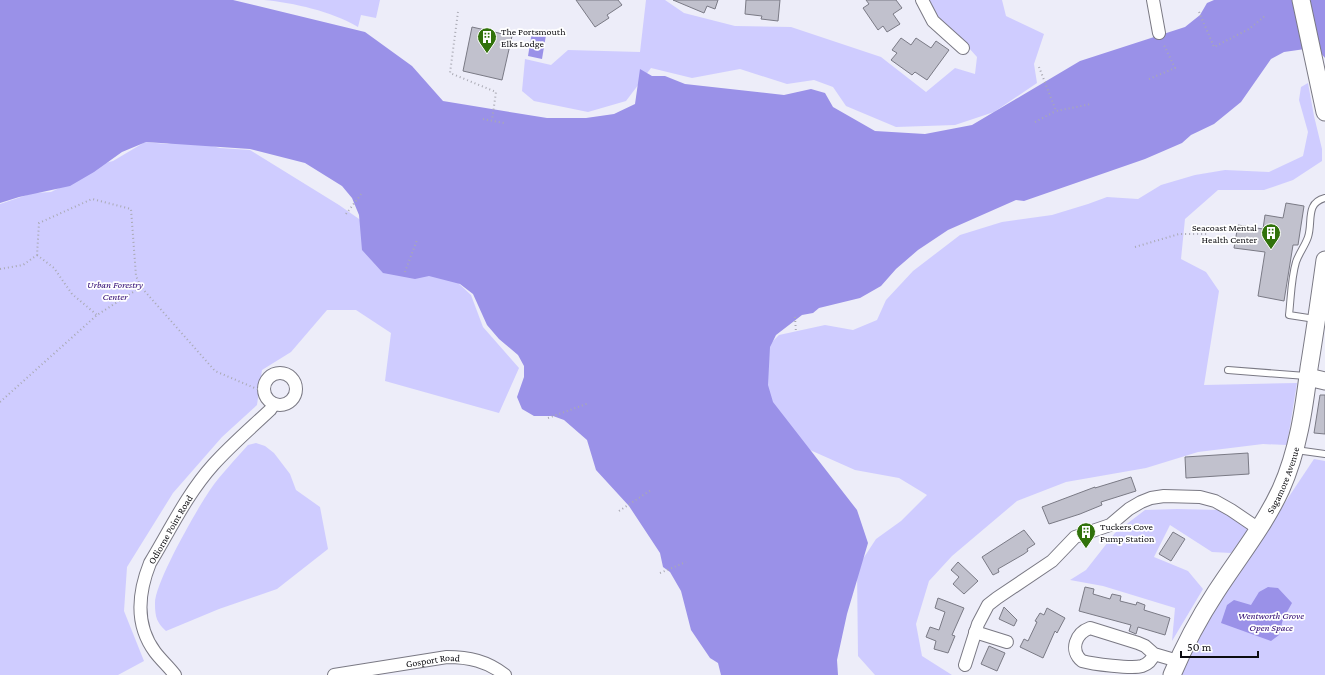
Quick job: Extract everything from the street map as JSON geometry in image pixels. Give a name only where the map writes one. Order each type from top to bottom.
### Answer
[{"type":"main road","points":[[1301,0],[1325,112]]},
{"type":"main road","name":"Sagamore Avenue","points":[[1175,668],[1196,626],[1259,529],[1282,488],[1295,450],[1305,402],[1325,260]]},
{"type":"main road","points":[[1308,377],[1325,381]]},
{"type":"street","points":[[922,0],[933,21],[963,48]]},
{"type":"street","points":[[1153,0],[1159,33]]},
{"type":"street","points":[[285,373],[293,380],[296,389],[293,399],[285,404],[274,404],[266,397],[264,392],[266,381],[274,374],[285,373]]},
{"type":"street","name":"Odiorne Point Road","points":[[175,675],[155,652],[147,639],[142,626],[141,589],[144,577],[150,563],[197,485],[238,439],[270,410],[274,404]]},
{"type":"street","points":[[965,665],[975,632],[982,614],[988,605],[1052,561],[1075,537],[1110,525],[1129,509],[1151,498],[1175,496],[1200,497],[1215,501],[1259,529]]},
{"type":"street","points":[[1154,654],[1153,658],[1147,664],[1137,668],[1087,663],[1077,657],[1074,648],[1080,634],[1090,628],[1145,646],[1175,668]]},
{"type":"street","points":[[975,632],[1007,642]]},
{"type":"street","name":"Gosport Road","points":[[334,675],[447,657],[478,660],[497,668],[505,675]]},
{"type":"lane","points":[[1317,319],[1289,315],[1294,269],[1298,256],[1308,236],[1313,206],[1317,201],[1325,198]]},
{"type":"lane","points":[[1228,370],[1308,377]]},
{"type":"lane","points":[[1295,450],[1325,454]]},
{"type":"path","points":[[458,12],[450,73],[496,92],[492,120]]},
{"type":"path","points":[[1199,12],[1214,47],[1249,29],[1266,15]]},
{"type":"path","points":[[1149,79],[1175,68],[1159,33]]},
{"type":"path","points":[[1039,67],[1056,111]]},
{"type":"path","points":[[1036,122],[1056,111],[1091,104]]},
{"type":"path","points":[[483,119],[504,123]]},
{"type":"path","points":[[346,214],[362,193]]},
{"type":"path","points":[[37,255],[39,223],[92,200],[131,209],[136,276],[141,287],[215,371],[264,392]]},
{"type":"path","points":[[1135,247],[1179,234],[1208,234]]},
{"type":"path","points":[[405,272],[417,240]]},
{"type":"path","points":[[0,269],[23,265],[37,255]]},
{"type":"path","points":[[37,255],[54,268],[72,294],[97,315]]},
{"type":"path","points":[[0,402],[97,315],[141,287]]},
{"type":"path","points":[[795,317],[796,333]]},
{"type":"path","points":[[548,418],[589,403]]},
{"type":"path","points":[[619,510],[651,490]]},
{"type":"path","points":[[660,573],[686,562]]},
{"type":"green space","points":[[264,0],[380,0],[376,18],[361,15],[358,27],[324,12],[288,3]]},
{"type":"green space","points":[[646,0],[665,0],[684,13],[735,26],[791,27],[881,57],[926,92],[955,68],[975,74],[977,57],[960,38],[937,18],[929,0],[1002,0],[1006,16],[1044,34],[1034,64],[1037,83],[994,112],[955,125],[896,127],[846,106],[833,87],[814,80],[787,84],[740,69],[692,78],[651,68],[626,101],[588,112],[534,101],[522,91],[525,59],[551,65],[568,50],[640,52]]},
{"type":"green space","points":[[1308,83],[1322,149],[1322,161],[1293,180],[1264,190],[1218,190],[1185,219],[1181,259],[1206,272],[1219,291],[1204,385],[1297,383],[1287,445],[1263,444],[1198,452],[1146,468],[1066,482],[1017,501],[952,556],[929,581],[916,624],[922,656],[952,675],[875,675],[858,656],[857,568],[876,539],[901,521],[927,495],[899,478],[855,470],[810,450],[771,413],[763,351],[779,335],[825,325],[853,330],[877,320],[886,300],[913,271],[960,235],[1002,222],[1052,215],[1107,197],[1138,199],[1161,185],[1195,175],[1225,170],[1269,172],[1303,156],[1308,132],[1299,100],[1301,87]]},
{"type":"green space","name":"Urban Forestry Center","points":[[187,140],[220,148],[250,150],[339,205],[372,228],[456,281],[471,295],[483,327],[519,368],[499,413],[385,381],[391,333],[356,310],[327,310],[291,352],[262,370],[257,405],[222,437],[173,493],[127,567],[124,611],[144,661],[118,675],[0,675],[0,204],[33,193],[51,192],[90,167],[113,161],[145,142],[167,144]]},
{"type":"green space","points":[[256,443],[265,446],[274,453],[290,474],[296,490],[320,507],[328,549],[277,589],[219,609],[166,631],[160,625],[155,613],[155,604],[161,580],[177,547],[214,484],[248,445]]},
{"type":"green space","name":"Wentworth Grove Open Space","points":[[1314,459],[1325,461],[1325,675],[1178,675],[1210,615]]},
{"type":"green space","points":[[1145,510],[1221,510],[1249,528],[1231,553],[1212,552],[1170,525],[1154,557],[1188,571],[1203,589],[1172,641],[1175,608],[1103,586],[1070,580],[1086,570],[1115,533]]},
{"type":"shaded area","points":[[0,0],[233,0],[365,32],[412,66],[443,101],[547,118],[586,118],[614,114],[635,104],[640,69],[652,76],[665,76],[685,84],[784,95],[811,89],[825,93],[833,107],[875,131],[925,134],[972,125],[1080,61],[1185,27],[1200,15],[1207,3],[1214,0],[1325,0],[1325,58],[1318,50],[1305,49],[1284,52],[1271,59],[1241,102],[1214,124],[1191,135],[1182,143],[1145,159],[1024,201],[1016,200],[948,230],[918,250],[896,269],[881,286],[860,298],[819,308],[813,313],[802,315],[776,335],[770,347],[768,385],[773,402],[857,510],[868,543],[847,614],[837,660],[838,675],[721,675],[718,663],[710,658],[691,630],[681,591],[670,572],[663,567],[660,553],[629,506],[596,470],[587,440],[564,420],[553,416],[534,416],[522,409],[517,397],[524,377],[524,366],[518,355],[499,339],[487,325],[473,294],[460,284],[429,276],[415,279],[383,273],[362,250],[359,215],[352,198],[342,186],[305,163],[250,149],[146,142],[122,152],[94,172],[70,186],[19,197],[0,203]]},
{"type":"shaded area","points":[[532,32],[546,35],[542,59],[528,56]]},
{"type":"shaded area","points":[[1268,587],[1278,588],[1292,603],[1283,619],[1279,635],[1271,641],[1221,623],[1227,605],[1234,600],[1251,605],[1259,592]]},
{"type":"building","points":[[576,0],[618,0],[622,5],[607,15],[609,18],[595,27]]},
{"type":"building","points":[[673,0],[718,0],[715,9],[707,6],[704,13]]},
{"type":"building","points":[[746,0],[780,0],[778,21],[761,19],[762,16],[745,14]]},
{"type":"building","points":[[866,0],[896,0],[902,8],[893,14],[900,24],[887,32],[883,26],[878,30],[863,8],[869,4]]},
{"type":"building","name":"The Portsmouth Elks Lodge","points":[[472,27],[512,36],[502,80],[463,71]]},
{"type":"building","points":[[901,38],[911,45],[916,38],[931,48],[936,41],[949,50],[927,80],[915,72],[912,75],[891,60],[897,53],[892,50]]},
{"type":"building","name":"Seacoast Mental Health Center","points":[[1286,203],[1304,206],[1298,245],[1293,245],[1284,301],[1258,296],[1265,252],[1234,248],[1238,225],[1263,229],[1265,215],[1283,218]]},
{"type":"building","points":[[1320,395],[1325,395],[1325,434],[1314,433]]},
{"type":"building","points":[[1248,453],[1249,474],[1186,478],[1185,457]]},
{"type":"building","points":[[1131,477],[1136,491],[1101,502],[1102,505],[1049,524],[1042,507],[1095,487]]},
{"type":"building","points":[[1024,530],[1035,544],[1027,549],[1028,551],[1024,554],[998,569],[999,572],[993,575],[982,557]]},
{"type":"building","points":[[1173,532],[1185,539],[1171,561],[1159,554]]},
{"type":"building","points":[[958,562],[978,581],[964,594],[953,584],[959,577],[951,570]]},
{"type":"building","points":[[1085,587],[1094,589],[1093,594],[1110,599],[1112,594],[1121,596],[1120,601],[1136,605],[1137,602],[1145,605],[1144,610],[1170,618],[1165,635],[1138,627],[1136,634],[1129,631],[1131,625],[1079,611]]},
{"type":"building","points":[[938,598],[964,608],[952,635],[955,636],[948,653],[934,649],[936,641],[926,637],[930,627],[939,630],[945,612],[935,608]]},
{"type":"building","points":[[1004,607],[1017,620],[1014,626],[999,619]]},
{"type":"building","points":[[1047,608],[1065,618],[1057,633],[1055,631],[1043,658],[1020,647],[1024,639],[1028,641],[1037,622],[1035,621],[1040,613],[1044,615]]},
{"type":"building","points":[[989,646],[1005,653],[997,671],[981,664]]},
{"type":"place","name":"The Portsmouth Elks Lodge","points":[[487,54]]},
{"type":"place","name":"Seacoast Mental Health Center","points":[[1271,250]]},
{"type":"place","name":"Tuckers Cove Pump Station","points":[[1086,549]]}]
